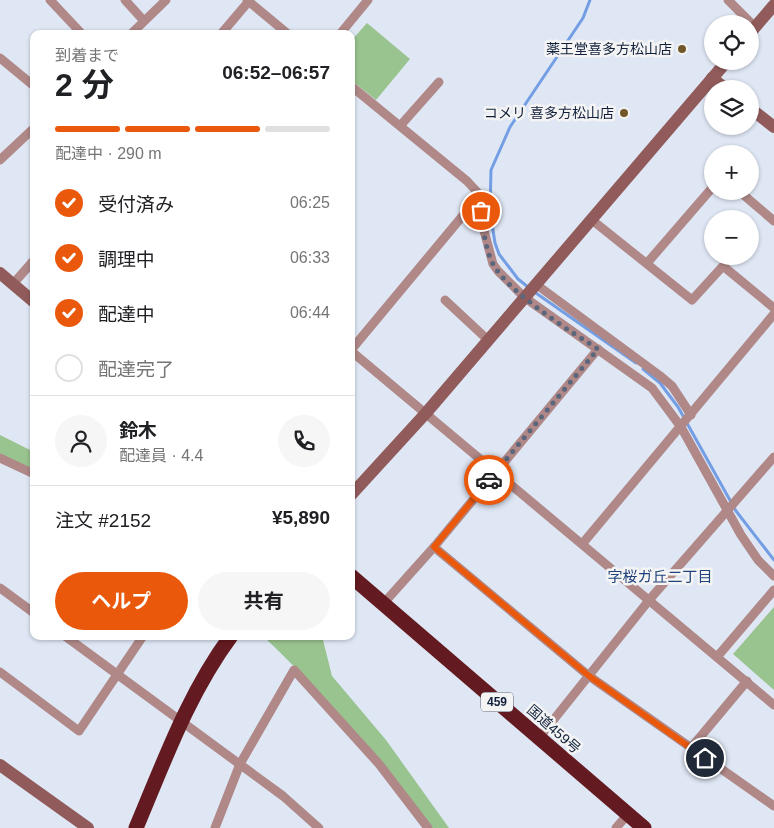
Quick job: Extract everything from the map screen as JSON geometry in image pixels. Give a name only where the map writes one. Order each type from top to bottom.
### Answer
[{"type":"highway","name":"国道459号","points":[[355,580],[644,828]]},
{"type":"highway","points":[[136,828],[200,682],[227,640]]},
{"type":"street","points":[[50,0],[78,30]]},
{"type":"street","points":[[125,0],[144,21]]},
{"type":"street","points":[[135,30],[166,0]]},
{"type":"street","points":[[343,30],[368,0]]},
{"type":"street","points":[[728,0],[740,15]]},
{"type":"street","points":[[224,30],[248,1],[283,30]]},
{"type":"street","points":[[759,23],[774,5]]},
{"type":"street","points":[[0,58],[30,83]]},
{"type":"street","points":[[355,491],[426,413],[524,297],[537,285],[719,70]]},
{"type":"street","points":[[400,126],[439,82]]},
{"type":"street","points":[[355,89],[467,181],[480,195],[483,227],[493,264],[524,297],[570,331],[645,381],[662,399],[680,426],[728,512],[758,560],[774,576]]},
{"type":"street","points":[[759,115],[774,127]]},
{"type":"street","points":[[0,160],[30,132]]},
{"type":"street","points":[[355,346],[480,195]]},
{"type":"street","points":[[648,262],[704,197]]},
{"type":"street","points":[[750,200],[774,221]]},
{"type":"street","points":[[592,220],[648,262],[692,300],[723,266],[774,308]]},
{"type":"street","points":[[13,284],[30,265]]},
{"type":"street","points":[[0,273],[30,299]]},
{"type":"street","points":[[537,285],[659,375],[672,386],[691,414]]},
{"type":"street","points":[[445,300],[488,340]]},
{"type":"street","points":[[582,543],[774,314]]},
{"type":"street","points":[[383,604],[434,547],[598,349]]},
{"type":"street","points":[[355,354],[774,705]]},
{"type":"street","points":[[539,738],[650,600],[774,457]]},
{"type":"street","points":[[0,458],[30,472]]},
{"type":"street","points":[[434,547],[589,676],[774,806]]},
{"type":"street","points":[[0,588],[30,610]]},
{"type":"street","points":[[717,657],[774,590]]},
{"type":"street","points":[[70,640],[182,720],[283,796],[319,828]]},
{"type":"street","points":[[1,677],[79,731],[140,640]]},
{"type":"street","points":[[215,828],[240,764],[294,670],[379,764],[428,828]]},
{"type":"street","points":[[691,748],[746,682]]},
{"type":"street","points":[[0,765],[88,828]]},
{"type":"street","points":[[616,828],[628,814]]},
{"type":"green space","points":[[367,23],[410,59],[376,100],[355,83],[355,36]]},
{"type":"green space","points":[[0,435],[30,450],[30,469],[0,454]]},
{"type":"green space","points":[[774,607],[774,690],[733,654]]},
{"type":"green space","points":[[267,640],[323,640],[332,676],[386,740],[449,828],[430,828],[351,729]]},
{"type":"waterway","points":[[528,287],[518,279],[499,254],[495,243],[490,211],[491,170],[510,127],[583,18],[590,0]]},
{"type":"waterway","points":[[533,291],[636,363]]},
{"type":"waterway","points":[[643,369],[660,383],[678,407],[736,511],[774,560]]},
{"type":"way so far","points":[[481,211],[489,252],[493,264],[498,271],[524,297],[598,349],[489,480]]},
{"type":"place","name":"薬王堂喜多方松山店","points":[[682,49]]},
{"type":"place","name":"コメリ 喜多方松山店","points":[[624,113]]},
{"type":"district","name":"字桜ガ丘二丁目","points":[[660,577]]},
{"type":"route","points":[[489,480],[434,547],[589,676],[705,758]]}]
